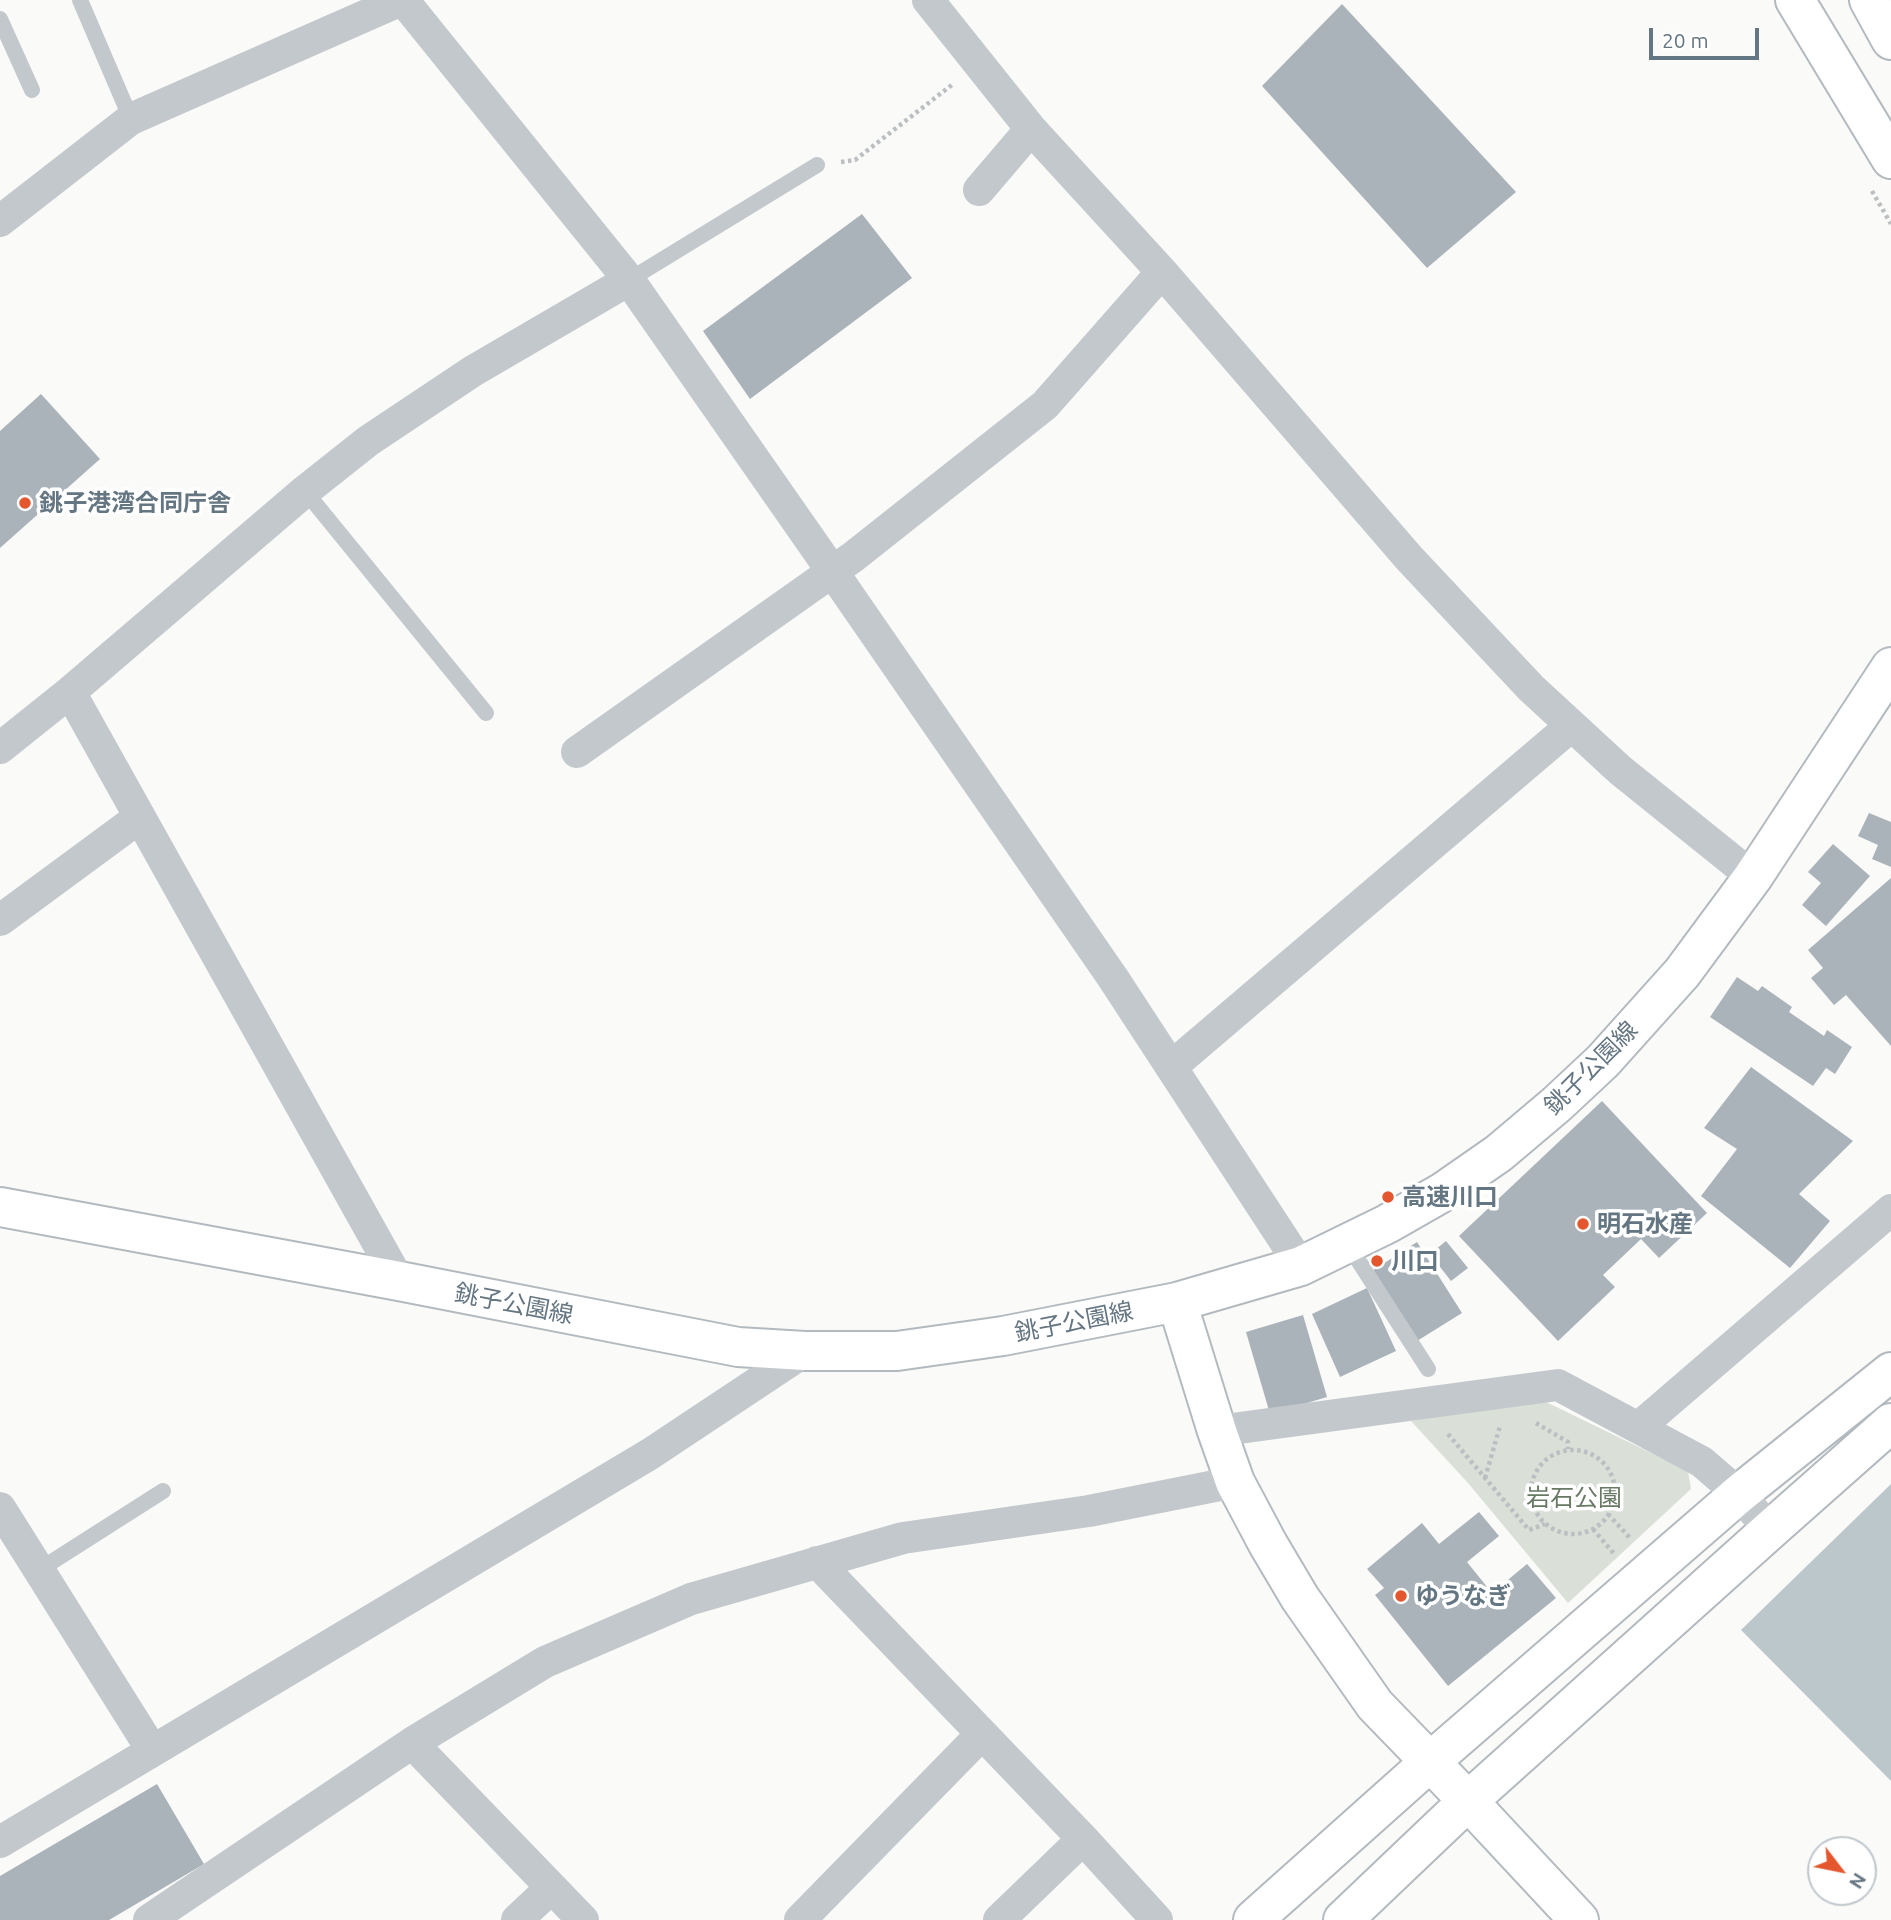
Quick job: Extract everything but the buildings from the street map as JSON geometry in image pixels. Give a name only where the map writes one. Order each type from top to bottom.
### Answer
[{"type":"street","points":[[0,221],[131,119],[402,0],[629,280],[1113,978],[1301,1265]]},
{"type":"street","points":[[928,0],[1031,129],[1163,272],[1409,558],[1531,688],[1620,770],[1753,877]]},
{"type":"street","points":[[1795,0],[1891,159]]},
{"type":"street","points":[[1869,0],[1891,40]]},
{"type":"street","points":[[979,190],[1031,129]]},
{"type":"street","points":[[577,752],[853,557],[1045,405],[1163,272]]},
{"type":"street","points":[[0,748],[368,441],[473,371],[629,280]]},
{"type":"street","name":"銚子公園線","points":[[0,1207],[738,1347],[897,1352],[1003,1336],[1177,1302],[1301,1265],[1387,1224],[1443,1192],[1499,1153],[1557,1104],[1603,1061],[1682,973],[1753,877],[1891,667]]},
{"type":"street","points":[[70,692],[399,1281]]},
{"type":"street","points":[[1171,1067],[1571,726]]},
{"type":"street","points":[[0,920],[140,817]]},
{"type":"street","points":[[1639,1427],[1891,1210]]},
{"type":"street","points":[[1177,1302],[1235,1482],[1300,1598],[1376,1705],[1579,1920]]},
{"type":"street","points":[[0,1842],[650,1454],[805,1351]]},
{"type":"street","points":[[1253,1920],[1431,1761],[1739,1494],[1891,1372]]},
{"type":"street","points":[[1217,1431],[1558,1385],[1702,1462],[1739,1494],[1770,1530]]},
{"type":"street","points":[[1343,1920],[1468,1801],[1891,1423]]},
{"type":"street","points":[[149,1920],[412,1743],[545,1662],[691,1599],[903,1538],[1089,1511],[1235,1482]]},
{"type":"street","points":[[0,1508],[152,1750]]},
{"type":"street","points":[[817,1562],[1083,1839],[1157,1920]]},
{"type":"street","points":[[800,1920],[982,1734]]},
{"type":"street","points":[[412,1743],[583,1920]]},
{"type":"street","points":[[999,1920],[1083,1839]]},
{"type":"street","points":[[517,1920],[551,1888]]},
{"type":"lane","points":[[80,0],[131,119]]},
{"type":"lane","points":[[0,19],[32,90]]},
{"type":"lane","points":[[629,280],[817,164]]},
{"type":"lane","points":[[305,491],[486,713]]},
{"type":"lane","points":[[1347,1243],[1428,1369]]},
{"type":"lane","points":[[39,1570],[163,1491]]},
{"type":"path","points":[[817,164],[855,160],[979,64]]},
{"type":"path","points":[[1485,1478],[1502,1418]]},
{"type":"path","points":[[1444,1428],[1529,1530],[1545,1524]]},
{"type":"path","points":[[1582,1450],[1594,1455],[1612,1475],[1614,1502],[1608,1514],[1599,1525],[1586,1532],[1557,1532],[1545,1524],[1535,1513],[1531,1500],[1531,1485],[1536,1471],[1544,1460],[1555,1453],[1582,1450]]},
{"type":"path","points":[[1608,1514],[1637,1545]]},
{"type":"path","points":[[1592,1529],[1619,1559]]},
{"type":"green space","name":"岩石公園","points":[[1540,1399],[1688,1471],[1691,1489],[1568,1603],[1468,1483],[1411,1421]]},
{"type":"shaded area","points":[[1891,1484],[1891,1781],[1741,1630]]},
{"type":"place","name":"銚子港湾合同庁舎","points":[[25,503]]},
{"type":"place","name":"高速川口","points":[[1388,1197]]},
{"type":"place","name":"明石水産","points":[[1583,1224]]},
{"type":"place","name":"川口","points":[[1377,1261]]},
{"type":"place","name":"ゆうなぎ","points":[[1401,1596]]}]
